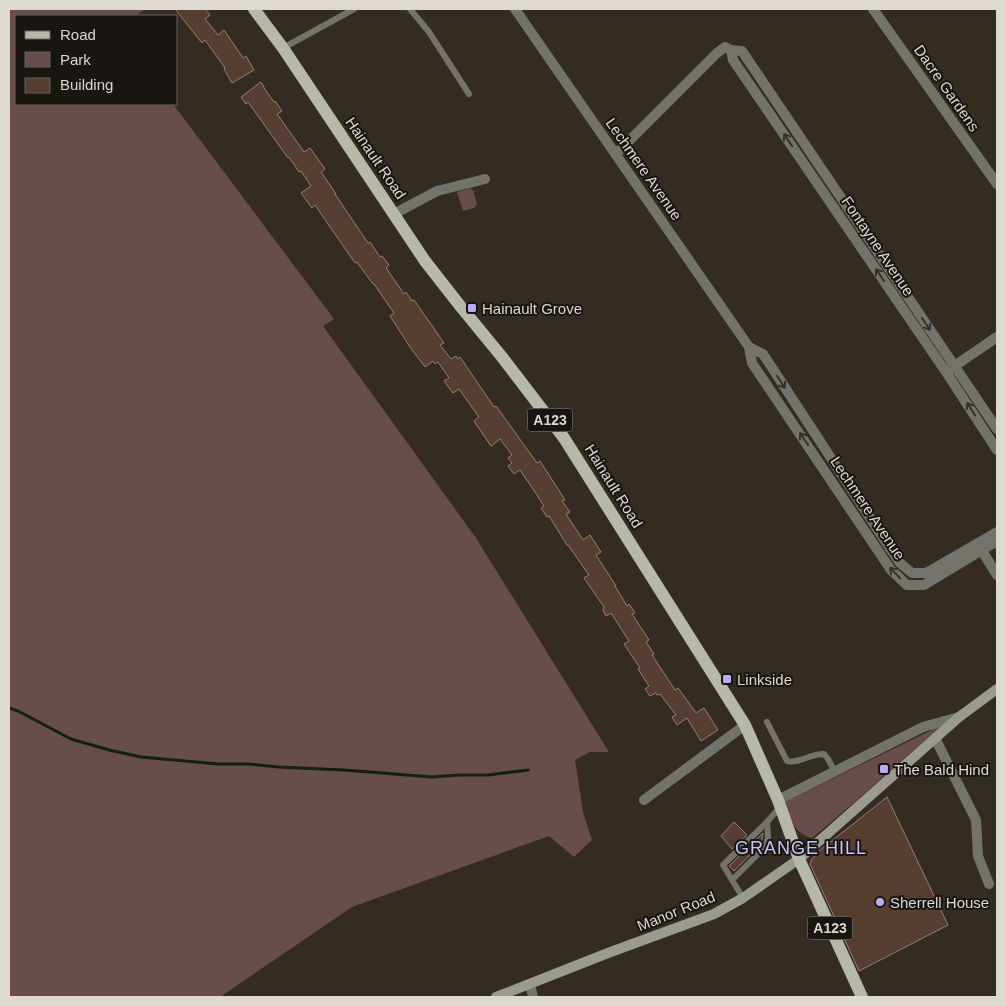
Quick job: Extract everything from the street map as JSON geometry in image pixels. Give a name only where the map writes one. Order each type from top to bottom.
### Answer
[{"type":"main road","name":"Hainault Road","points":[[254,9],[283,48],[425,261],[564,438],[745,726],[790,830],[799,859]]},
{"type":"main road","name":"Manor Road","points":[[496,997],[714,914],[743,898],[799,859],[959,717],[997,689]]},
{"type":"main road","name":"A123","points":[[799,859],[862,997]]},
{"type":"street","name":"Lechmere Avenue","points":[[515,9],[749,347],[752,363],[891,570],[906,585],[924,585],[980,547]]},
{"type":"street","name":"Dacre Gardens","points":[[873,9],[997,184]]},
{"type":"street","points":[[616,154],[717,53],[725,47],[732,55]]},
{"type":"street","name":"Fontayne Avenue","points":[[997,429],[950,369],[840,216],[732,55],[742,51],[848,209],[950,369],[997,450]]},
{"type":"street","points":[[394,214],[437,191],[485,179]]},
{"type":"street","points":[[840,216],[848,209]]},
{"type":"street","points":[[950,369],[997,338]]},
{"type":"street","name":"Lechmere Avenue","points":[[749,347],[763,354],[900,563],[912,573],[926,573],[980,547]]},
{"type":"street","points":[[817,460],[827,452]]},
{"type":"street","points":[[980,547],[997,532]]},
{"type":"street","points":[[980,547],[997,541]]},
{"type":"street","points":[[980,547],[997,575]]},
{"type":"street","points":[[881,557],[891,550]]},
{"type":"street","name":"Manor Road","points":[[779,804],[835,772],[923,727],[959,717]]},
{"type":"street","points":[[644,800],[745,726]]},
{"type":"street","points":[[936,738],[976,820],[978,856],[989,884]]},
{"type":"street","points":[[530,984],[533,997]]},
{"type":"lane","points":[[283,48],[354,9]]},
{"type":"lane","points":[[410,9],[429,32],[469,94]]},
{"type":"lane","points":[[767,722],[787,760],[796,761],[821,753],[828,759],[835,772]]},
{"type":"lane","points":[[743,898],[723,865],[767,822],[779,804]]},
{"type":"lane","points":[[732,880],[766,846],[768,837],[767,822]]},
{"type":"green space","points":[[9,9],[146,9],[137,15],[15,15],[15,105],[174,105],[334,319],[323,326],[476,538],[609,752],[590,752],[575,760],[583,812],[592,840],[574,857],[549,836],[352,907],[220,997],[9,997]]},
{"type":"green space","points":[[470,188],[473,190],[477,204],[474,208],[463,211],[457,192]]},
{"type":"green space","points":[[942,725],[812,838],[800,833],[796,829],[785,802]]},
{"type":"building","points":[[175,9],[205,9],[210,15],[205,19],[218,35],[224,30],[243,58],[246,56],[254,70],[232,83],[225,68],[205,40],[202,43]]},
{"type":"building","points":[[261,82],[282,111],[277,114],[304,152],[310,148],[325,169],[321,172],[335,194],[368,243],[370,242],[380,257],[382,256],[389,265],[386,268],[404,294],[406,292],[412,301],[414,300],[444,343],[440,345],[451,359],[456,356],[458,359],[460,357],[494,407],[496,406],[537,463],[540,461],[565,500],[562,501],[570,512],[566,514],[583,540],[590,535],[601,552],[596,555],[627,606],[629,604],[635,613],[632,614],[649,640],[646,642],[654,654],[652,655],[675,690],[678,688],[696,713],[704,708],[718,730],[701,741],[687,718],[677,725],[672,717],[676,715],[660,694],[657,695],[656,693],[650,696],[645,689],[649,686],[624,644],[629,641],[611,613],[606,616],[603,610],[604,607],[584,578],[589,575],[549,516],[547,517],[541,508],[544,506],[520,470],[514,474],[508,466],[512,463],[508,458],[512,455],[500,439],[491,446],[474,421],[479,417],[459,389],[453,393],[444,381],[449,378],[438,362],[435,364],[433,361],[425,367],[390,316],[394,313],[374,284],[357,262],[355,263],[315,205],[312,208],[301,193],[311,186],[301,171],[299,172],[288,158],[248,102],[246,104],[241,97]]},
{"type":"building","name":"Sherrell House","points":[[887,797],[948,925],[859,971],[810,864],[819,851]]},
{"type":"building","points":[[734,822],[747,835],[732,849],[721,836]]},
{"type":"building","points":[[763,833],[761,844],[734,871],[729,866]]},
{"type":"waterway","points":[[9,708],[71,739],[141,757],[218,764],[250,764],[432,777],[488,775],[528,770]]},
{"type":"place","name":"Hainault Grove","points":[[472,308]]},
{"type":"place","name":"Linkside","points":[[727,679]]},
{"type":"place","name":"The Bald Hind","points":[[884,769]]},
{"type":"place","name":"Sherrell House","points":[[880,902]]},
{"type":"district","name":"GRANGE HILL","points":[[801,848]]}]
